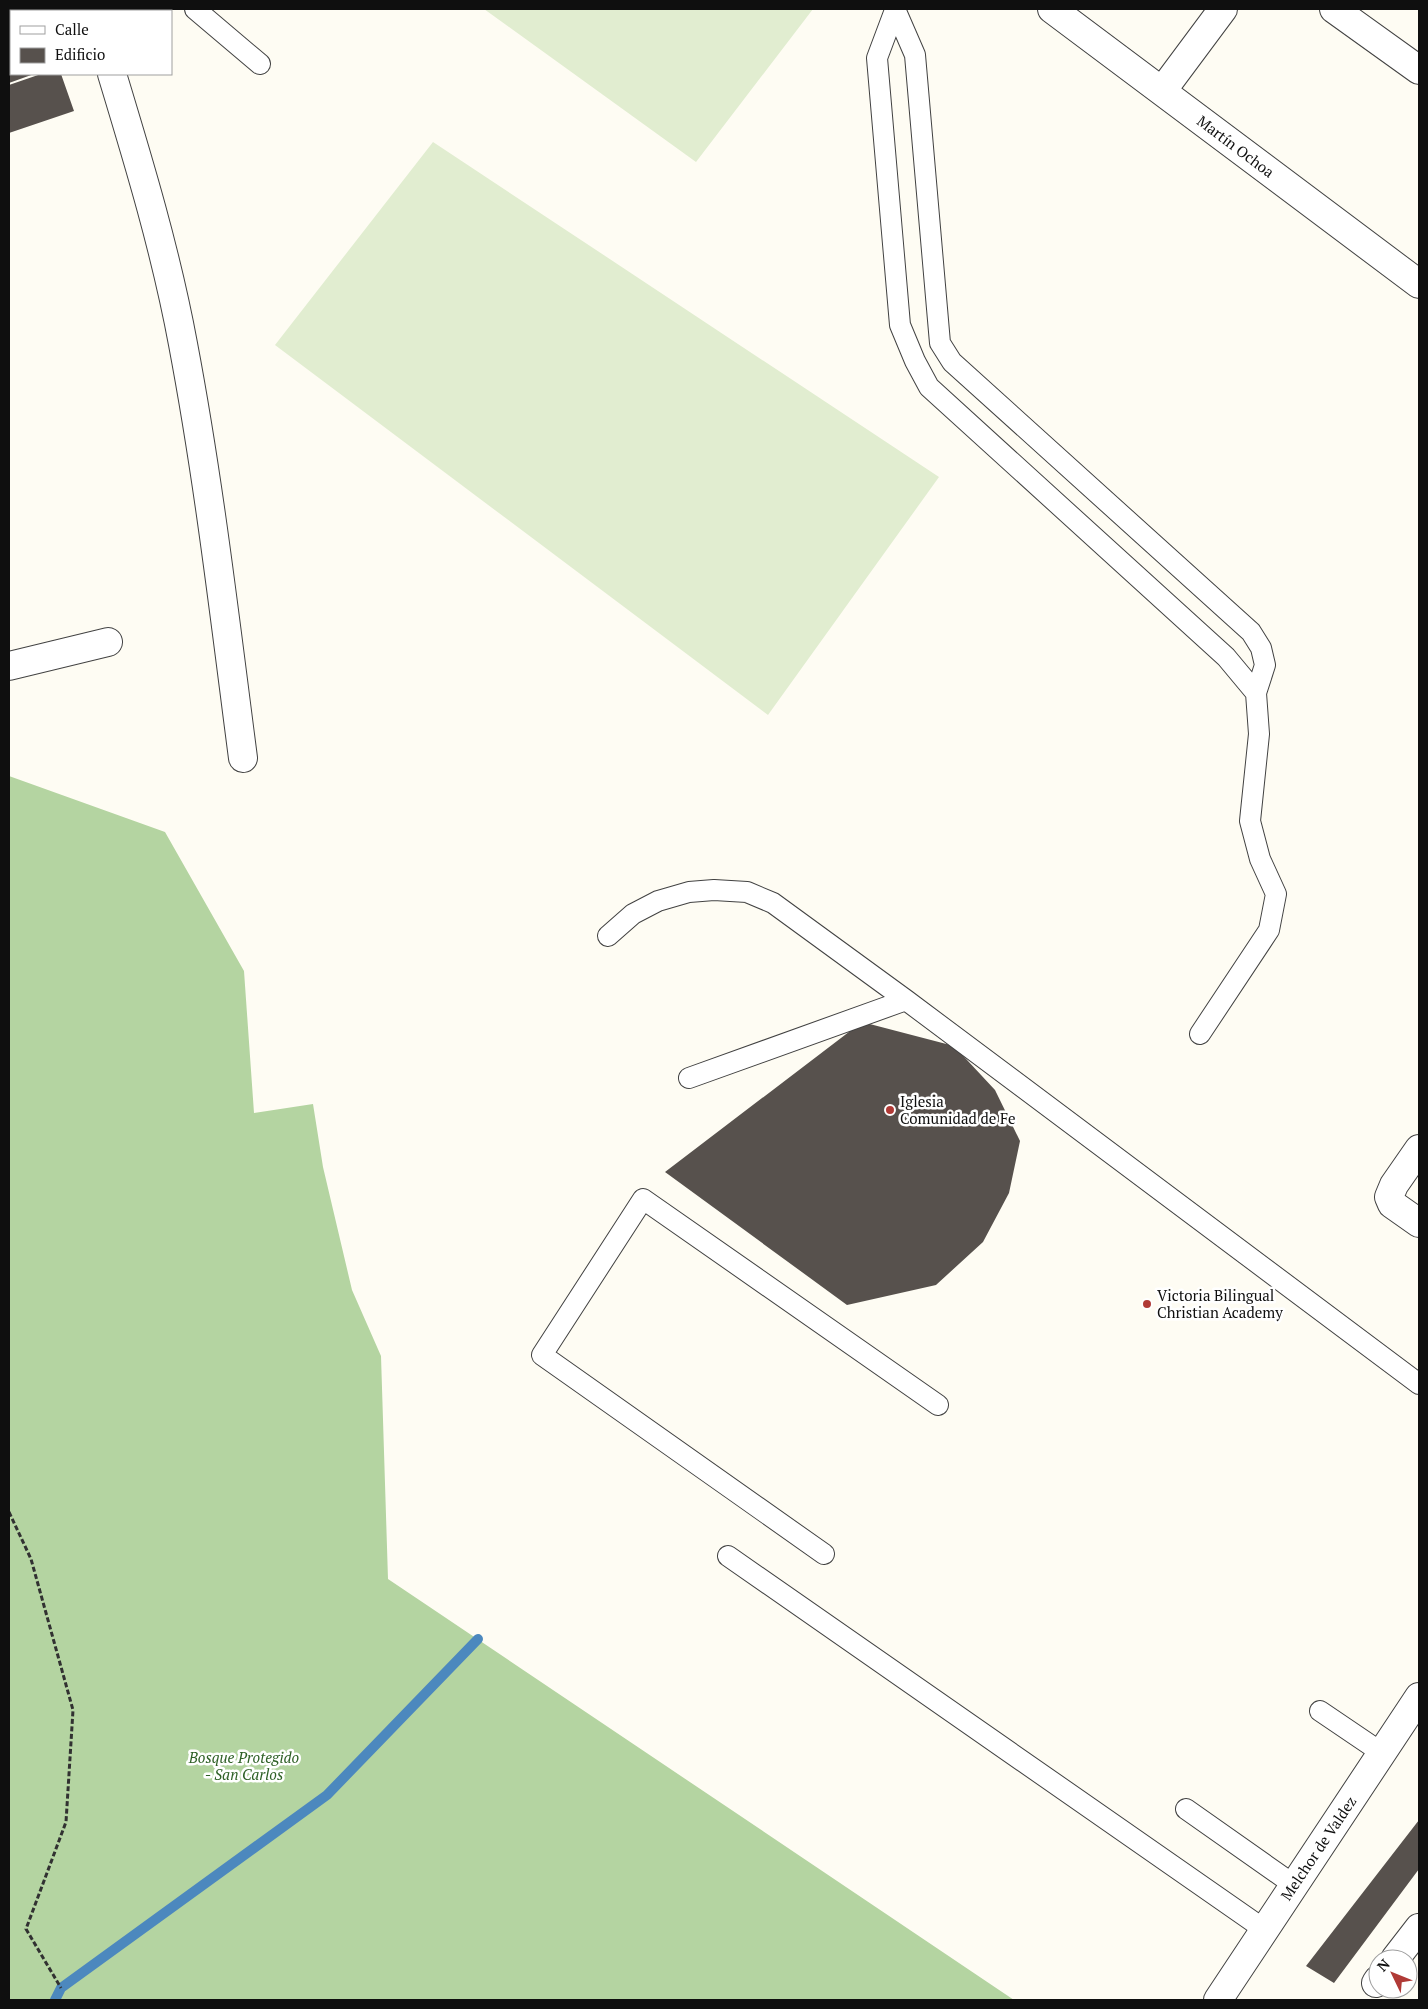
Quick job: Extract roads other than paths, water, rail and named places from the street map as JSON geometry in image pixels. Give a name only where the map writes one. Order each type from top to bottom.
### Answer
[{"type":"street","name":"Martín Ochoa","points":[[1052,9],[1419,284]]},
{"type":"street","points":[[1162,91],[1223,9]]},
{"type":"street","points":[[1334,9],[1419,70]]},
{"type":"street","points":[[112,75],[151,202],[183,343],[207,486],[243,758]]},
{"type":"street","points":[[9,666],[108,642]]},
{"type":"street","points":[[1419,1149],[1394,1185],[1389,1197],[1392,1204],[1419,1223]]},
{"type":"street","name":"Melchor de Valdez","points":[[1218,2000],[1382,1753],[1418,1703]]},
{"type":"street","points":[[1403,1949],[1419,1928]]},
{"type":"lane","points":[[195,9],[260,64]]},
{"type":"lane","points":[[895,9],[915,55],[940,343],[952,362],[1251,632],[1261,648],[1265,665],[1256,693],[1259,734],[1250,821],[1260,859],[1276,894],[1269,930],[1200,1034]]},
{"type":"lane","points":[[895,9],[876,58],[900,325],[915,361],[929,387],[1226,657],[1256,693]]},
{"type":"lane","points":[[915,361],[940,343]]},
{"type":"lane","points":[[608,936],[633,914],[658,901],[688,892],[714,890],[747,892],[773,904],[906,1000],[1419,1384]]},
{"type":"lane","points":[[689,1078],[906,1000]]},
{"type":"lane","points":[[824,1554],[542,1355],[643,1199],[938,1405]]},
{"type":"lane","points":[[728,1556],[1264,1930]]},
{"type":"lane","points":[[1320,1711],[1382,1753]]},
{"type":"lane","points":[[1186,1809],[1294,1885]]},
{"type":"waterway","points":[[55,2000],[61,1988],[327,1795],[478,1639]]},
{"type":"place","name":"Iglesia Comunidad de Fe","points":[[890,1110]]},
{"type":"place","name":"Victoria Bilingual Christian Academy","points":[[1147,1304]]},
{"type":"park label","name":"Bosque Protegido - San Carlos","points":[[244,1766]]}]
